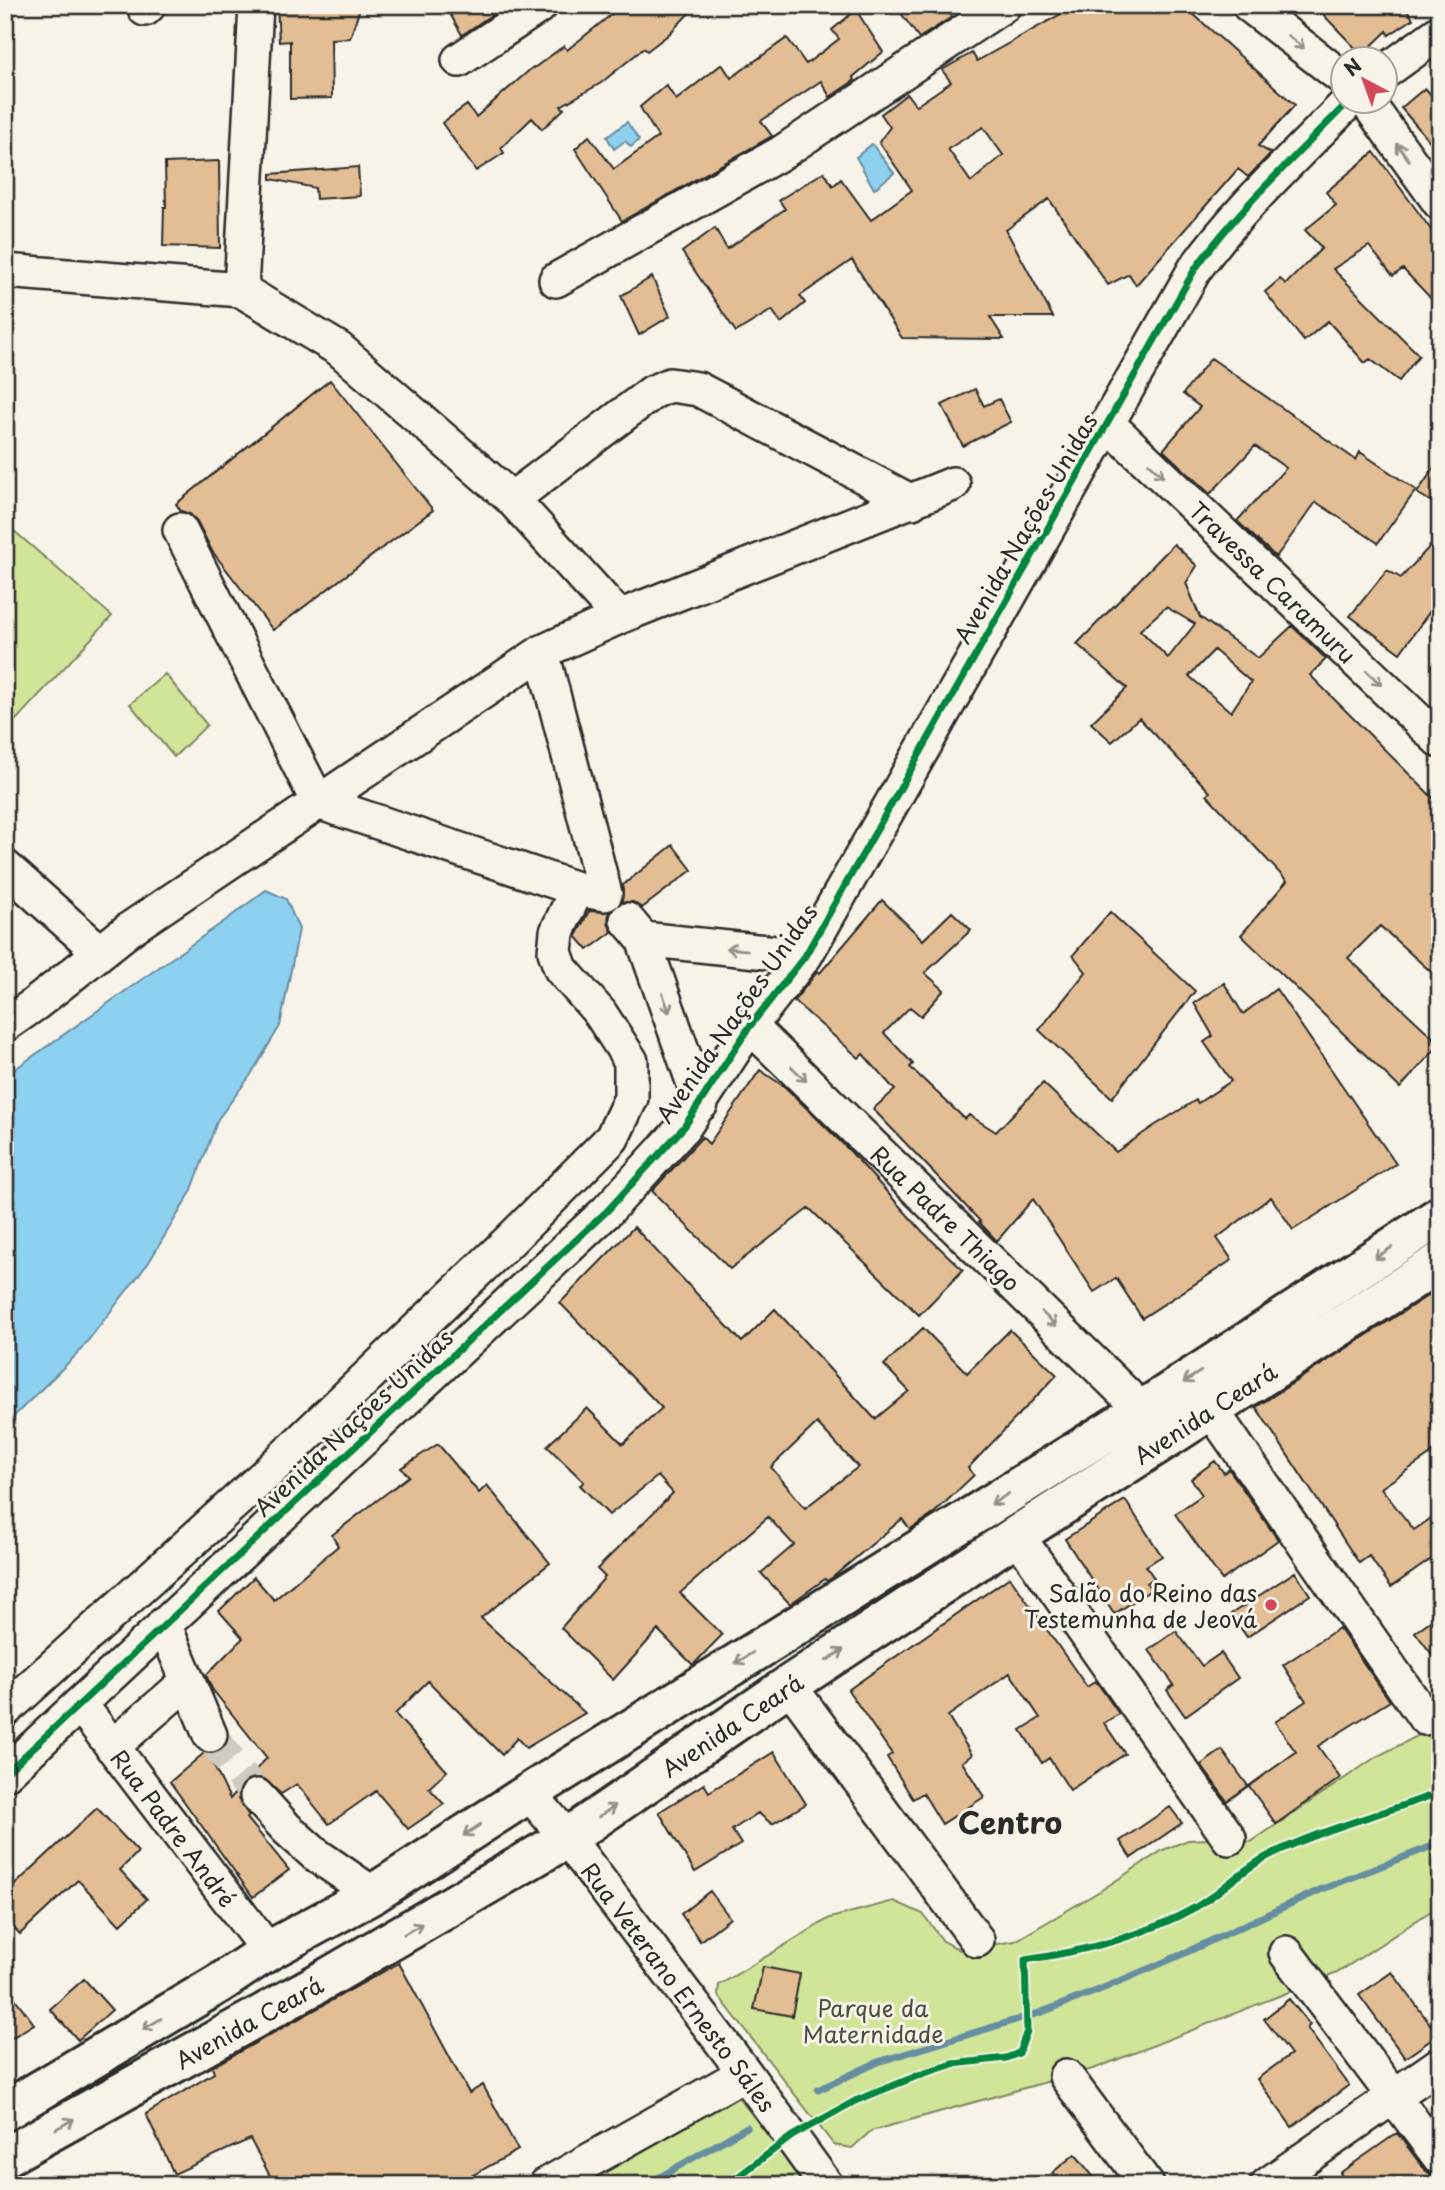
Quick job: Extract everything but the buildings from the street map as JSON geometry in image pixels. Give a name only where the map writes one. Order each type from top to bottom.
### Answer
[{"type":"main road","name":"Avenida Ceará","points":[[5,2111],[220,1983],[268,1951],[373,1894],[529,1793],[1142,1410],[1440,1216]]},
{"type":"main road","name":"Avenida Ceará","points":[[5,2157],[324,1980],[567,1838],[789,1685],[1210,1408],[1437,1269]]},
{"type":"main road","points":[[324,1980],[360,1941],[371,1924],[373,1894]]},
{"type":"main road","points":[[186,2056],[186,2034],[191,2021],[220,1983]]},
{"type":"street","points":[[241,290],[256,5]]},
{"type":"street","points":[[459,60],[541,5]]},
{"type":"street","points":[[556,280],[781,153],[1004,5]]},
{"type":"street","points":[[1249,5],[1330,69]]},
{"type":"street","points":[[1400,61],[1440,33]]},
{"type":"street","name":"Avenida Nações Unidas","points":[[5,1774],[607,1212],[684,1127],[750,1027],[805,956],[1169,312],[1215,241],[1335,116]]},
{"type":"street","points":[[1377,116],[1440,204]]},
{"type":"street","points":[[5,271],[241,290],[340,349],[512,499],[619,617]]},
{"type":"street","points":[[512,499],[653,392],[670,384],[698,389],[912,502]]},
{"type":"street","name":"Travessa Caramuru","points":[[1107,423],[1440,741]]},
{"type":"street","points":[[5,1025],[131,928],[542,652],[619,617],[953,484]]},
{"type":"street","points":[[180,530],[318,802],[612,908],[805,956]]},
{"type":"street","points":[[542,652],[612,908],[701,1104]]},
{"type":"street","points":[[5,867],[100,952]]},
{"type":"street","points":[[5,1710],[265,1475],[510,1240],[612,1138],[631,1098],[631,1061],[600,1013],[561,969],[555,952],[557,932],[612,908]]},
{"type":"street","name":"Rua Padre Thiago","points":[[750,1027],[1142,1410]]},
{"type":"street","points":[[1210,1408],[1424,1718]]},
{"type":"street","points":[[1017,1535],[1229,1839]]},
{"type":"street","points":[[164,1625],[210,1735]]},
{"type":"street","points":[[112,1747],[188,1681]]},
{"type":"street","points":[[789,1685],[977,1940]]},
{"type":"street","name":"Rua Padre André","points":[[80,1704],[268,1951]]},
{"type":"street","name":"Rua Veterano Ernesto Sáles","points":[[529,1793],[567,1838],[826,2185]]},
{"type":"street","points":[[257,1796],[287,1829],[315,1854],[373,1894]]},
{"type":"street","points":[[1286,1953],[1440,2158]]},
{"type":"street","points":[[1268,2185],[1440,2064]]},
{"type":"street","points":[[546,2185],[745,2073]]},
{"type":"street","points":[[1066,2076],[1147,2185]]},
{"type":"green space","points":[[5,523],[112,616],[5,732]]},
{"type":"green space","points":[[165,674],[207,725],[174,757],[130,704]]},
{"type":"green space","name":"Parque da Maternidade","points":[[1421,1734],[1440,1736],[1440,1905],[1337,1973],[1096,2068],[871,2131],[852,2148],[834,2145],[718,1995],[719,1985],[830,1918],[894,1901],[923,1914],[943,1941],[960,1950],[1015,1941],[1163,1850],[1188,1840],[1229,1838],[1251,1842],[1376,1757]]},
{"type":"green space","points":[[730,2097],[738,2097],[808,2185],[577,2185]]},
{"type":"water","points":[[627,122],[639,140],[631,147],[625,141],[614,149],[607,137]]},
{"type":"water","points":[[872,144],[894,173],[874,189],[856,157]]},
{"type":"water","points":[[266,890],[286,899],[299,929],[280,1026],[250,1076],[218,1119],[191,1192],[149,1262],[79,1352],[5,1425],[5,1076]]},
{"type":"waterway","points":[[818,2090],[878,2062],[1042,2012],[1099,1990],[1320,1890],[1440,1843]]},
{"type":"waterway","points":[[646,2185],[747,2127]]},
{"type":"tunnel","points":[[210,1735],[257,1796]]},
{"type":"cycle path","points":[[5,1774],[607,1211],[684,1127],[750,1026],[805,956],[1195,269],[1249,204],[1334,116]]},
{"type":"cycle path","points":[[727,2185],[792,2136],[855,2101],[953,2064],[1006,2058],[1019,2053],[1027,2031],[1025,1960],[1091,1947],[1155,1927],[1196,1907],[1251,1866],[1291,1845],[1440,1792]]},
{"type":"place","name":"Salão do Reino das Testemunha de Jeová","points":[[1271,1605]]},
{"type":"district","name":"Centro","points":[[1010,1821]]}]
